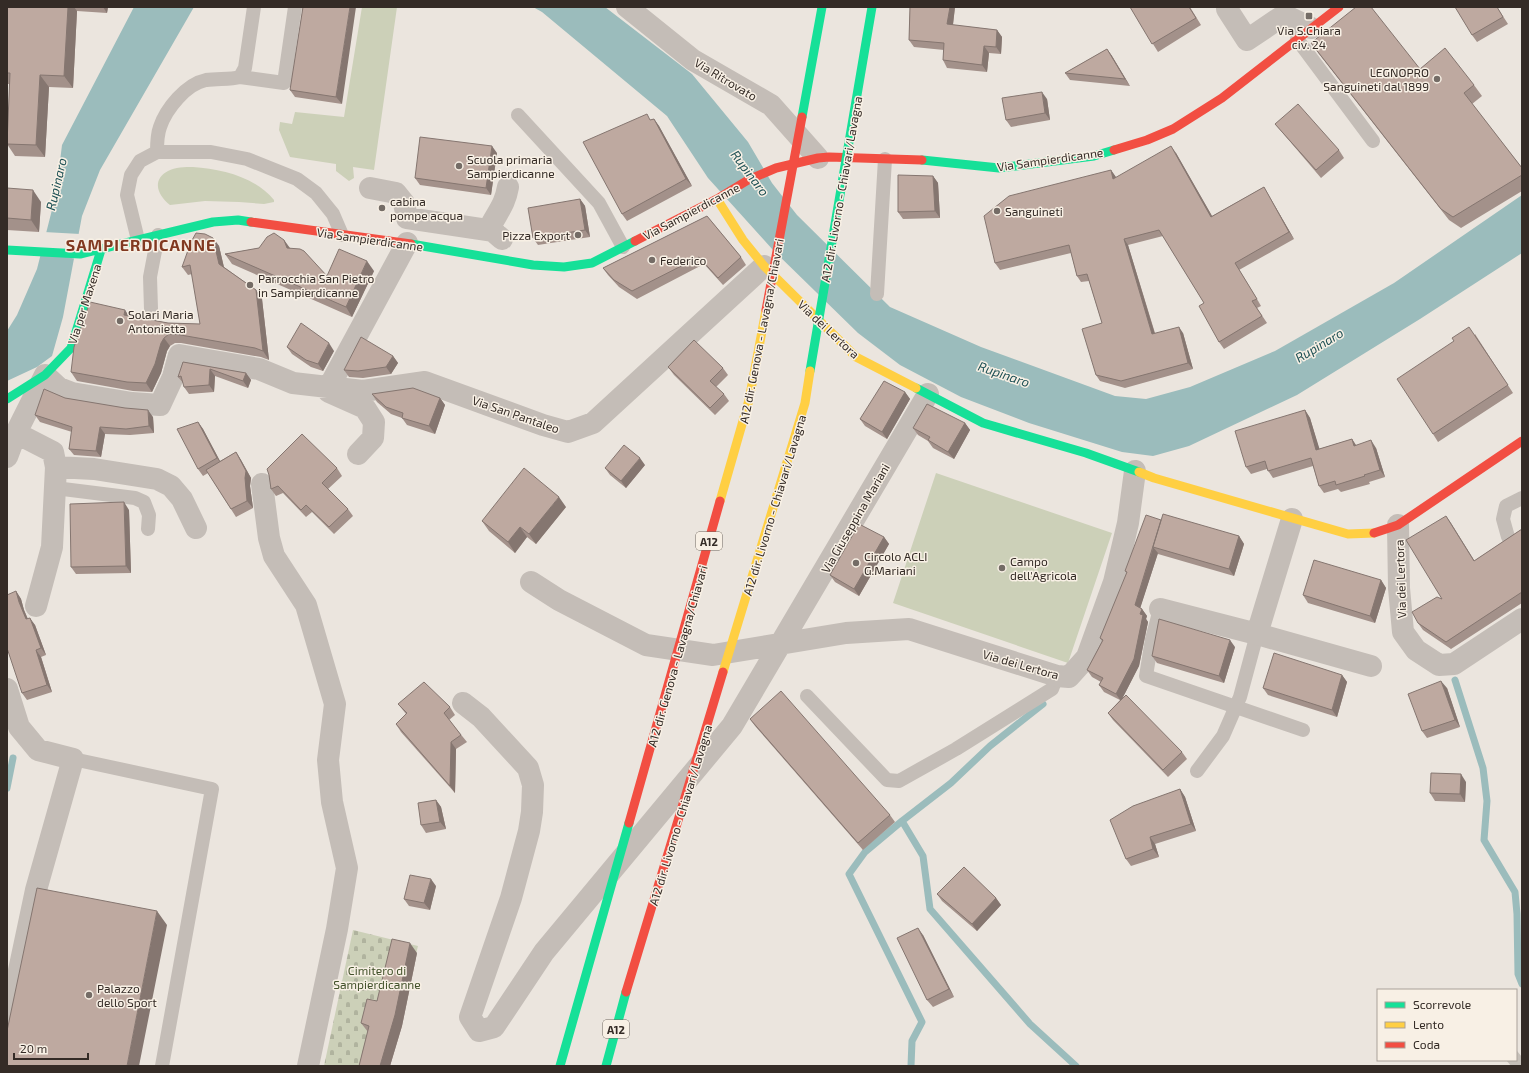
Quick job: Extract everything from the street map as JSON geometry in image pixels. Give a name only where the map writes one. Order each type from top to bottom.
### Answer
[{"type":"main road","name":"A12 dir. Genova - Lavagna/Chiavari","points":[[560,1066],[749,400],[822,7]]},
{"type":"main road","name":"A12 dir. Livorno - Chiavari/Lavagna","points":[[626,992],[805,403],[872,7]]},
{"type":"main road","name":"Via Sampierdicanne","points":[[7,250],[80,254],[213,222],[238,220],[407,243],[533,265],[564,267],[592,262],[717,199],[748,180],[776,168],[818,158],[915,159],[999,168],[1094,156],[1147,140],[1173,129],[1222,98],[1339,7]]},
{"type":"main road","name":"Via dei Lertora","points":[[717,199],[743,240],[764,266],[856,357],[983,423],[1292,519],[1348,534],[1374,532],[1398,525],[1522,441]]},
{"type":"main road","name":"Via per Maxena","points":[[7,399],[45,376],[71,348],[101,250]]},
{"type":"main road","name":"A12","points":[[606,1066],[626,992]]},
{"type":"main road","name":"A12","points":[[616,1066],[626,992]]},
{"type":"street","name":"Via Ritrovato","points":[[627,7],[693,60],[771,105],[818,158]]},
{"type":"street","points":[[1229,7],[1227,9],[1247,40],[1284,15],[1304,33]]},
{"type":"street","points":[[370,188],[396,193],[404,204],[407,218],[498,235],[492,225],[496,215],[503,206],[508,187]]},
{"type":"street","points":[[358,454],[373,438],[374,422],[365,408],[329,392],[329,387],[407,243]]},
{"type":"street","name":"Via San Pantaleo","points":[[45,376],[59,388],[72,393],[132,403],[160,405],[179,356],[259,369],[294,383],[363,391],[425,382],[543,425],[568,432],[593,423],[764,266]]},
{"type":"street","points":[[7,457],[16,433],[45,376]]},
{"type":"street","name":"Via Giuseppina Mariani","points":[[463,703],[481,717],[528,768],[533,785],[532,812],[525,846],[511,898],[470,1016],[479,1031],[494,1027],[544,952],[732,726],[928,394]]},
{"type":"street","points":[[16,433],[53,452],[56,467],[52,547],[36,606]]},
{"type":"street","points":[[56,467],[94,469],[156,479],[171,486],[182,499],[196,528]]},
{"type":"street","name":"Via dei Lertora","points":[[531,582],[559,600],[646,645],[713,655],[846,633],[909,629],[1057,676],[1069,677],[1087,657],[1114,582],[1128,523],[1135,471]]},
{"type":"street","points":[[262,484],[269,538],[274,556],[306,605],[335,704],[328,760],[332,802],[347,868],[337,928],[308,1066]]},
{"type":"street","points":[[1257,634],[1292,519]]},
{"type":"street","name":"Via dei Lertora","points":[[1398,525],[1399,588],[1403,632],[1416,650],[1439,665],[1454,664],[1522,619]]},
{"type":"street","points":[[1160,609],[1371,666]]},
{"type":"street","points":[[7,689],[19,727],[38,750],[73,759],[36,890],[7,1027]]},
{"type":"lane","points":[[240,78],[245,68],[254,7]]},
{"type":"lane","points":[[157,152],[159,128],[166,114],[175,101],[189,89],[204,80],[240,78],[284,83],[295,7]]},
{"type":"lane","points":[[1304,33],[1373,141]]},
{"type":"lane","points":[[518,115],[599,202],[624,247]]},
{"type":"lane","points":[[138,240],[127,195],[131,175],[140,161],[157,152],[211,152],[247,159],[297,179],[316,193],[333,214],[342,234]]},
{"type":"lane","points":[[877,294],[885,159]]},
{"type":"lane","points":[[151,309],[150,277],[158,235]]},
{"type":"lane","points":[[55,488],[135,498],[144,502],[149,515],[148,529]]},
{"type":"lane","points":[[1508,537],[1503,519],[1506,506],[1522,498]]},
{"type":"lane","points":[[1160,609],[1152,639],[1146,676],[1303,730]]},
{"type":"lane","points":[[1197,771],[1223,736],[1240,697],[1257,634]]},
{"type":"lane","points":[[807,696],[887,780],[900,781],[956,749],[1052,689],[1057,676]]},
{"type":"lane","points":[[73,759],[212,789],[162,1066]]},
{"type":"green space","points":[[362,7],[397,7],[374,170],[353,167],[354,178],[349,181],[336,171],[336,164],[290,157],[279,130],[280,122],[292,124],[295,112],[344,117]]},
{"type":"green space","points":[[193,167],[226,172],[248,180],[266,192],[274,200],[274,202],[264,204],[205,201],[170,205],[160,193],[158,188],[159,179],[168,171]]},
{"type":"green space","name":"Campo dell'Agricola","points":[[936,473],[1112,533],[1068,663],[893,603]]},
{"type":"green space","name":"Cimitero di Sampierdicanne","points":[[353,930],[418,946],[388,1066],[324,1066]]},
{"type":"water","points":[[134,7],[194,7],[100,170],[82,216],[63,317],[52,356],[37,367],[7,381],[7,331],[17,315],[37,269],[56,194],[62,145]]},
{"type":"water","name":"Rupinaro","points":[[533,7],[605,7],[692,74],[748,142],[772,183],[797,215],[890,307],[981,347],[1115,396],[1146,399],[1190,387],[1275,351],[1394,283],[1522,195],[1522,253],[1420,319],[1297,395],[1189,446],[1153,456],[1122,452],[1029,423],[961,397],[900,365],[858,333],[773,250],[708,178],[667,116],[542,12]]},
{"type":"pier","points":[[44,232],[80,234],[76,259],[40,251]]},
{"type":"building","points":[[7,7],[68,7],[64,76],[40,75],[36,145],[7,144],[10,73],[7,73]]},
{"type":"building","points":[[303,7],[350,7],[336,97],[290,90]]},
{"type":"building","points":[[910,7],[950,7],[947,24],[997,30],[996,47],[984,46],[982,65],[943,60],[944,43],[909,40]]},
{"type":"building","points":[[1130,7],[1189,7],[1196,18],[1152,44]]},
{"type":"building","points":[[1356,7],[1371,7],[1420,69],[1445,48],[1474,85],[1464,93],[1522,168],[1522,175],[1453,217],[1441,209],[1311,43]]},
{"type":"building","points":[[1455,7],[1497,7],[1503,17],[1472,35]]},
{"type":"building","points":[[1107,49],[1125,79],[1065,73]]},
{"type":"building","points":[[1042,92],[1045,113],[1006,120],[1002,98]]},
{"type":"building","points":[[1298,104],[1339,150],[1316,170],[1275,124]]},
{"type":"building","points":[[647,114],[650,120],[654,119],[686,179],[622,214],[583,142]]},
{"type":"building","name":"Scuola primaria Sampierdicanne","points":[[420,137],[492,146],[486,188],[415,178]]},
{"type":"building","points":[[1171,146],[1211,217],[1264,187],[1289,232],[1235,263],[1257,299],[1252,301],[1262,316],[1219,342],[1199,306],[1204,303],[1159,230],[1124,239],[1152,334],[1179,327],[1188,363],[1121,381],[1096,375],[1082,329],[1102,323],[1087,274],[1077,276],[1069,245],[995,263],[984,216],[1009,196],[1111,170],[1113,179]]},
{"type":"building","points":[[898,175],[933,176],[935,211],[898,212]]},
{"type":"building","points":[[7,188],[33,190],[31,220],[7,218]]},
{"type":"building","points":[[580,199],[585,230],[533,238],[528,208]]},
{"type":"building","points":[[707,216],[741,257],[718,278],[699,257],[632,291],[614,280],[603,268]]},
{"type":"building","points":[[196,233],[205,234],[213,238],[219,264],[256,290],[263,351],[255,348],[169,334],[161,343],[155,364],[146,383],[127,382],[71,372],[74,347],[90,302],[125,310],[124,315],[168,323],[200,324],[190,265],[182,267]]},
{"type":"building","points":[[274,233],[284,240],[287,248],[300,249],[304,251],[327,276],[339,249],[367,261],[346,307],[225,254],[259,248],[267,237]]},
{"type":"building","points":[[301,323],[329,343],[318,364],[306,360],[287,347]]},
{"type":"building","points":[[1469,327],[1508,385],[1433,434],[1397,379],[1454,341],[1452,338]]},
{"type":"building","points":[[361,337],[393,356],[386,367],[358,371],[344,370]]},
{"type":"building","points":[[694,340],[723,368],[710,381],[724,394],[710,408],[668,367]]},
{"type":"building","points":[[183,362],[246,373],[243,381],[210,369],[209,385],[184,387],[181,376],[178,377]]},
{"type":"building","points":[[884,381],[905,392],[882,432],[860,419]]},
{"type":"building","points":[[413,388],[440,398],[429,426],[402,418],[403,413],[386,407],[372,394]]},
{"type":"building","points":[[44,389],[65,398],[125,408],[148,410],[149,426],[126,429],[100,427],[96,451],[69,449],[72,427],[35,415]]},
{"type":"building","points":[[927,404],[965,423],[948,452],[928,440],[930,437],[913,428]]},
{"type":"building","points":[[1305,410],[1316,450],[1352,439],[1354,446],[1371,440],[1380,470],[1336,485],[1335,481],[1319,486],[1311,458],[1268,471],[1265,461],[1246,467],[1235,431]]},
{"type":"building","points":[[198,422],[217,458],[198,469],[177,429]]},
{"type":"building","points":[[302,434],[337,468],[322,483],[348,509],[329,527],[306,505],[301,510],[278,486],[271,489],[267,469]]},
{"type":"building","points":[[624,445],[640,458],[621,481],[605,468]]},
{"type":"building","points":[[236,452],[246,471],[245,478],[247,501],[231,509],[206,470]]},
{"type":"building","points":[[524,468],[559,497],[529,534],[520,527],[508,542],[482,521]]},
{"type":"building","points":[[124,502],[126,566],[71,567],[70,504]]},
{"type":"building","points":[[1163,514],[1239,536],[1229,569],[1153,547]]},
{"type":"building","points":[[1146,515],[1161,520],[1135,605],[1142,609],[1140,614],[1143,615],[1134,659],[1116,694],[1099,685],[1103,678],[1087,670],[1103,640],[1100,638],[1127,572],[1125,571]]},
{"type":"building","points":[[1446,516],[1474,561],[1522,529],[1522,592],[1446,642],[1418,623],[1412,612],[1437,597],[1442,599],[1406,540]]},
{"type":"building","points":[[859,524],[884,537],[854,589],[830,575]]},
{"type":"building","points":[[1314,560],[1381,580],[1370,616],[1303,595]]},
{"type":"building","points":[[16,591],[26,619],[30,618],[41,648],[36,650],[47,685],[22,693],[7,648],[7,595]]},
{"type":"building","points":[[1159,619],[1230,640],[1219,676],[1152,656]]},
{"type":"building","points":[[1274,653],[1342,675],[1332,710],[1263,688]]},
{"type":"building","points":[[1441,681],[1455,720],[1422,731],[1408,694]]},
{"type":"building","points":[[424,682],[450,707],[444,713],[461,735],[451,742],[450,786],[396,724],[407,713],[398,704]]},
{"type":"building","points":[[781,691],[890,815],[858,843],[750,719]]},
{"type":"building","points":[[1126,695],[1182,752],[1163,770],[1108,713]]},
{"type":"building","points":[[1431,773],[1461,774],[1460,794],[1430,793]]},
{"type":"building","points":[[1180,789],[1191,824],[1150,837],[1153,849],[1126,859],[1110,820],[1133,806]]},
{"type":"building","points":[[436,800],[440,822],[421,825],[418,803]]},
{"type":"building","points":[[964,867],[996,898],[972,924],[937,894]]},
{"type":"building","points":[[410,875],[431,879],[424,903],[404,899]]},
{"type":"building","name":"Palazzo dello Sport","points":[[37,888],[157,911],[127,1066],[7,1066],[7,1031]]},
{"type":"building","points":[[918,928],[949,989],[927,1000],[897,938]]},
{"type":"building","points":[[392,939],[410,943],[395,1015],[380,1066],[359,1066],[369,1026],[361,1023],[367,999],[377,1001]]},
{"type":"waterway","points":[[1455,680],[1483,768],[1487,801],[1484,840],[1515,892],[1518,974],[1522,984]]},
{"type":"waterway","points":[[911,1066],[912,1041],[922,1022],[849,874],[865,852],[951,783],[990,746],[1043,704]]},
{"type":"waterway","points":[[7,788],[13,758]]},
{"type":"waterway","points":[[902,821],[923,856],[930,909],[1030,1024],[1076,1066]]},
{"type":"tunnel","points":[[1511,1066],[1522,1057]]},
{"type":"traffic: fast","points":[[802,117],[822,7]]},
{"type":"traffic: fast","points":[[810,371],[872,7]]},
{"type":"traffic: fast","points":[[922,160],[999,168],[1094,156],[1114,150]]},
{"type":"traffic: fast","points":[[7,250],[80,254],[213,222],[238,220],[251,222]]},
{"type":"traffic: fast","points":[[411,244],[533,265],[564,267],[592,263],[635,241]]},
{"type":"traffic: fast","points":[[7,399],[45,375],[71,348],[101,250]]},
{"type":"traffic: fast","points":[[916,388],[983,423],[1086,453],[1139,472]]},
{"type":"traffic: fast","points":[[560,1066],[629,823]]},
{"type":"traffic: fast","points":[[606,1066],[626,992]]},
{"type":"traffic: slow","points":[[717,199],[743,240],[764,266],[856,357],[916,388]]},
{"type":"traffic: slow","points":[[720,501],[749,400],[766,310]]},
{"type":"traffic: slow","points":[[723,672],[805,403],[810,371]]},
{"type":"traffic: slow","points":[[1139,472],[1154,478],[1348,534],[1374,533]]},
{"type":"traffic: jam","points":[[1114,150],[1147,140],[1173,129],[1222,98],[1339,7]]},
{"type":"traffic: jam","points":[[766,310],[802,117]]},
{"type":"traffic: jam","points":[[635,241],[717,199],[748,180],[776,168],[818,158],[829,157],[922,160]]},
{"type":"traffic: jam","points":[[251,222],[411,244]]},
{"type":"traffic: jam","points":[[1374,533],[1398,525],[1522,441]]},
{"type":"traffic: jam","points":[[629,823],[720,501]]},
{"type":"traffic: jam","points":[[626,992],[723,672]]},
{"type":"place","name":"Via S.Chiara civ. 24","points":[[1309,16]]},
{"type":"place","name":"LEGNOPRO Sanguineti dal 1899","points":[[1437,79]]},
{"type":"place","name":"Scuola primaria Sampierdicanne","points":[[459,166]]},
{"type":"place","name":"cabina pompe acqua","points":[[382,208]]},
{"type":"place","name":"Sanguineti","points":[[997,211]]},
{"type":"place","name":"Pizza Export","points":[[578,235]]},
{"type":"place","name":"Federico","points":[[652,260]]},
{"type":"place","name":"Parrocchia San Pietro in Sampierdicanne","points":[[250,285]]},
{"type":"place","name":"Solari Maria Antonietta","points":[[120,321]]},
{"type":"place","name":"Circolo ACLI G.Mariani","points":[[856,563]]},
{"type":"place","name":"Campo dell'Agricola","points":[[1002,568]]},
{"type":"place","name":"Palazzo dello Sport","points":[[89,995]]},
{"type":"district","name":"SAMPIERDICANNE","points":[[141,244]]}]
